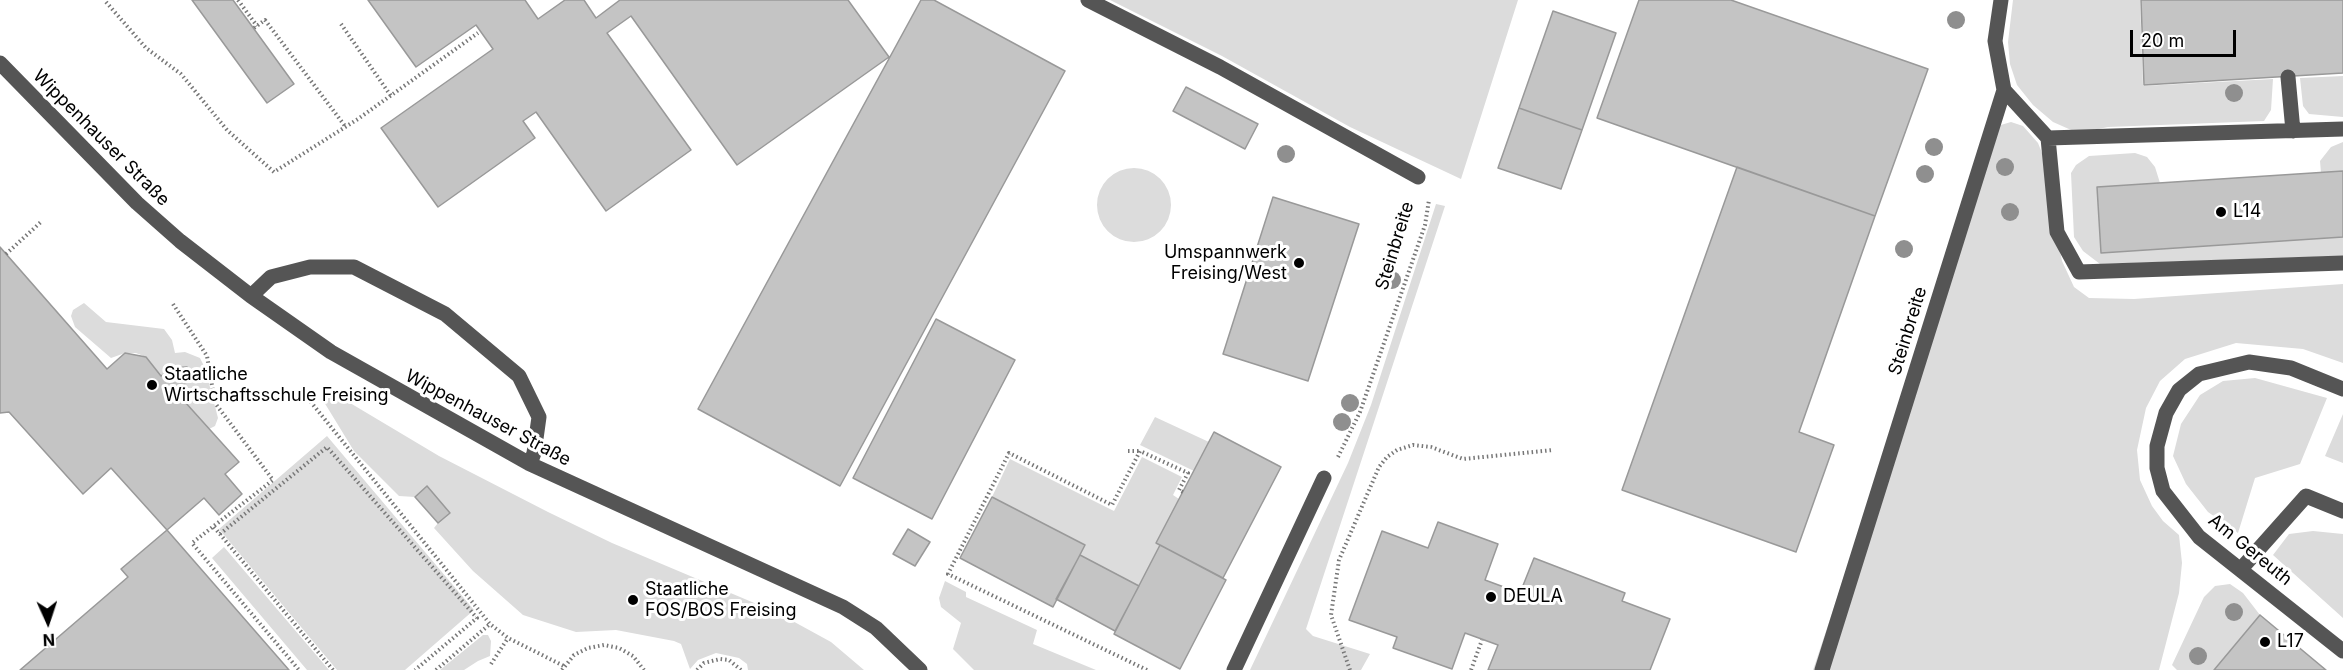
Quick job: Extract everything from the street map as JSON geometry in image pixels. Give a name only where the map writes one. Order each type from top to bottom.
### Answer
[{"type":"street","points":[[1088,0],[1220,67],[1418,177]]},
{"type":"street","name":"Steinbreite","points":[[1822,670],[2004,90],[1995,41],[2001,0]]},
{"type":"street","name":"Wippenhauser Straße","points":[[0,63],[137,203],[180,241],[251,296],[376,380],[530,464],[843,607],[876,628],[920,670]]},
{"type":"street","points":[[2288,77],[2293,131]]},
{"type":"street","points":[[2004,90],[2048,138],[2057,232],[2079,272],[2343,264]]},
{"type":"street","points":[[2048,138],[2343,129]]},
{"type":"street","points":[[251,296],[271,277],[310,267],[354,267],[445,315],[519,376],[539,417],[537,440],[530,464]]},
{"type":"street","name":"Am Gereuth","points":[[2343,389],[2291,368],[2249,362],[2199,374],[2179,390],[2166,413],[2157,446],[2157,468],[2163,491],[2199,537],[2343,651]]},
{"type":"street","points":[[1234,670],[1324,478]]},
{"type":"street","points":[[2241,569],[2306,496],[2343,511]]},
{"type":"path","points":[[238,0],[255,27],[265,20],[345,126]]},
{"type":"path","points":[[106,2],[146,48],[182,74],[227,130],[274,172],[358,119],[478,33]]},
{"type":"path","points":[[341,24],[391,96]]},
{"type":"path","name":"Steinbreite","points":[[1324,478],[1340,453],[1360,412],[1425,225],[1429,191],[1418,177]]},
{"type":"path","points":[[6,254],[42,221]]},
{"type":"path","points":[[173,304],[207,356],[215,403],[273,480],[192,543],[299,670]]},
{"type":"path","points":[[302,391],[490,624],[508,638],[563,668],[581,651],[604,645],[619,648],[633,656],[644,670]]},
{"type":"path","points":[[1350,670],[1331,615],[1339,560],[1379,467],[1387,457],[1396,450],[1413,446],[1431,447],[1463,459],[1553,450]]},
{"type":"path","points":[[220,534],[327,447],[477,618],[415,670]]},
{"type":"path","points":[[1128,451],[1140,451],[1188,473],[1179,490],[1183,492]]},
{"type":"path","points":[[1140,451],[1112,505],[1009,453],[948,574],[1147,670]]},
{"type":"path","points":[[214,527],[333,670]]},
{"type":"path","points":[[436,670],[490,624]]},
{"type":"path","points":[[491,664],[508,638]]},
{"type":"path","points":[[1471,670],[1482,640]]},
{"type":"path","points":[[697,670],[704,663],[720,659],[729,660],[741,670]]},
{"type":"shaded area","points":[[1110,0],[1518,0],[1461,179],[1350,127],[1222,56]]},
{"type":"shaded area","points":[[2013,0],[2140,0],[2143,86],[2273,79],[2271,110],[2264,121],[2108,127],[2078,133],[2053,122],[2033,105],[2017,85],[2010,64],[2008,42]]},
{"type":"shaded area","points":[[2343,76],[2343,117],[2309,114],[2303,106],[2300,78]]},
{"type":"shaded area","points":[[2011,122],[2023,126],[2038,143],[2046,163],[2050,199],[2062,261],[2074,287],[2089,298],[2134,299],[2343,284],[2343,363],[2303,349],[2236,343],[2185,359],[2160,381],[2146,408],[2137,450],[2140,480],[2152,506],[2163,521],[2179,535],[2182,563],[2179,593],[2159,670],[1813,670],[1994,127]]},
{"type":"shaded area","points":[[2343,142],[2343,171],[2321,173],[2320,161],[2331,147]]},
{"type":"shaded area","points":[[2135,153],[2147,157],[2155,167],[2160,183],[2097,188],[2101,253],[2343,237],[2343,256],[2100,264],[2083,251],[2074,237],[2071,173],[2076,165],[2089,156]]},
{"type":"shaded area","points":[[1127,168],[1141,168],[1155,174],[1165,184],[1171,198],[1169,219],[1155,236],[1141,242],[1127,242],[1113,236],[1103,226],[1097,212],[1097,198],[1103,184],[1113,174]]},
{"type":"shaded area","points":[[1436,204],[1445,206],[1306,629],[1313,636],[1370,654],[1361,670],[1250,670],[1348,463],[1371,405]]},
{"type":"shaded area","points":[[84,303],[106,322],[164,329],[172,340],[175,353],[185,352],[200,358],[205,368],[218,418],[215,426],[209,429],[176,392],[188,381],[187,367],[171,368],[161,376],[146,357],[136,353],[125,353],[111,358],[75,327],[71,316],[73,310]]},
{"type":"shaded area","points":[[2255,378],[2327,398],[2300,464],[2255,478],[2238,533],[2208,512],[2186,484],[2173,456],[2181,424],[2200,395],[2223,381]]},
{"type":"shaded area","name":"Staatliche FOS/BOS Freising","points":[[335,394],[439,456],[548,512],[612,543],[778,613],[831,642],[864,670],[748,670],[747,664],[739,658],[716,653],[698,660],[690,669],[681,644],[674,641],[616,630],[576,632],[523,615],[473,571],[434,528],[438,523],[426,487],[415,497],[399,496],[354,451],[324,402],[322,395]]},
{"type":"shaded area","points":[[2343,414],[2343,463],[2325,456]]},
{"type":"shaded area","points":[[1155,417],[1209,442],[1194,471],[1140,445]]},
{"type":"shaded area","points":[[327,436],[474,610],[405,670],[337,670],[219,529]]},
{"type":"shaded area","points":[[1142,457],[1182,477],[1173,495],[1179,499],[1156,543],[1160,545],[1139,586],[1080,555],[992,497],[1010,459],[1114,511]]},
{"type":"shaded area","points":[[2313,531],[2343,534],[2343,618],[2273,555],[2289,534]]},
{"type":"shaded area","points":[[224,547],[329,670],[307,670],[212,558]]},
{"type":"shaded area","points":[[945,581],[966,592],[966,597],[1037,630],[1033,644],[1096,670],[974,670],[953,649],[961,623],[941,607],[939,598]]},
{"type":"shaded area","points":[[2230,584],[2243,593],[2260,615],[2214,670],[2177,670],[2172,665],[2204,597],[2215,586]]},
{"type":"shaded area","points":[[483,635],[488,635],[491,641],[490,656],[464,670],[440,670]]},
{"type":"building","points":[[192,0],[233,0],[294,84],[267,103]]},
{"type":"building","points":[[368,0],[525,0],[538,19],[565,0],[584,0],[596,18],[620,0],[848,0],[889,57],[737,165],[631,16],[607,33],[691,150],[606,211],[536,112],[523,121],[535,138],[438,207],[381,128],[493,49],[476,25],[416,67]]},
{"type":"building","points":[[921,0],[934,0],[1065,71],[840,486],[698,409]]},
{"type":"building","points":[[1639,0],[1731,0],[1928,69],[1875,216],[1597,118]]},
{"type":"building","points":[[2141,0],[2343,0],[2343,73],[2144,85]]},
{"type":"building","points":[[1553,11],[1616,33],[1582,130],[1519,108]]},
{"type":"building","points":[[1186,87],[1258,124],[1245,149],[1173,111]]},
{"type":"building","points":[[1519,108],[1582,130],[1561,189],[1498,168]]},
{"type":"building","points":[[1737,167],[1875,216],[1799,432],[1834,445],[1796,552],[1622,490]]},
{"type":"building","name":"L14","points":[[2343,171],[2343,237],[2101,253],[2097,187]]},
{"type":"building","name":"Umspannwerk Freising/West","points":[[1273,197],[1359,224],[1308,381],[1223,354]]},
{"type":"building","points":[[0,247],[107,369],[125,353],[146,357],[161,376],[171,368],[187,367],[188,381],[176,392],[239,462],[225,474],[242,494],[219,515],[204,498],[167,530],[111,468],[83,494],[9,412],[0,413]]},
{"type":"building","points":[[936,319],[1015,360],[932,519],[853,478]]},
{"type":"building","points":[[1214,432],[1281,467],[1223,578],[1156,543]]},
{"type":"building","points":[[427,486],[450,513],[438,523],[415,497]]},
{"type":"building","points":[[992,497],[1085,545],[1053,607],[960,558]]},
{"type":"building","name":"DEULA","points":[[1438,522],[1498,544],[1485,580],[1520,593],[1534,558],[1625,593],[1622,601],[1670,619],[1650,670],[1488,670],[1498,645],[1465,633],[1452,669],[1393,648],[1397,637],[1349,620],[1382,531],[1428,548]]},
{"type":"building","points":[[908,529],[930,542],[915,566],[893,554]]},
{"type":"building","points":[[167,530],[289,670],[20,670],[128,577],[121,569]]},
{"type":"building","points":[[1160,545],[1226,580],[1180,669],[1114,634]]},
{"type":"building","points":[[1080,555],[1139,586],[1115,631],[1056,599]]},
{"type":"building","name":"L17","points":[[2260,615],[2326,670],[2214,670]]},
{"type":"place","name":"L14","points":[[2221,212]]},
{"type":"place","name":"Umspannwerk Freising/West","points":[[1299,263]]},
{"type":"place","name":"Staatliche Wirtschaftsschule Freising","points":[[152,385]]},
{"type":"place","name":"DEULA","points":[[1491,597]]},
{"type":"place","name":"Staatliche FOS/BOS Freising","points":[[633,600]]},
{"type":"place","name":"L17","points":[[2265,642]]}]
